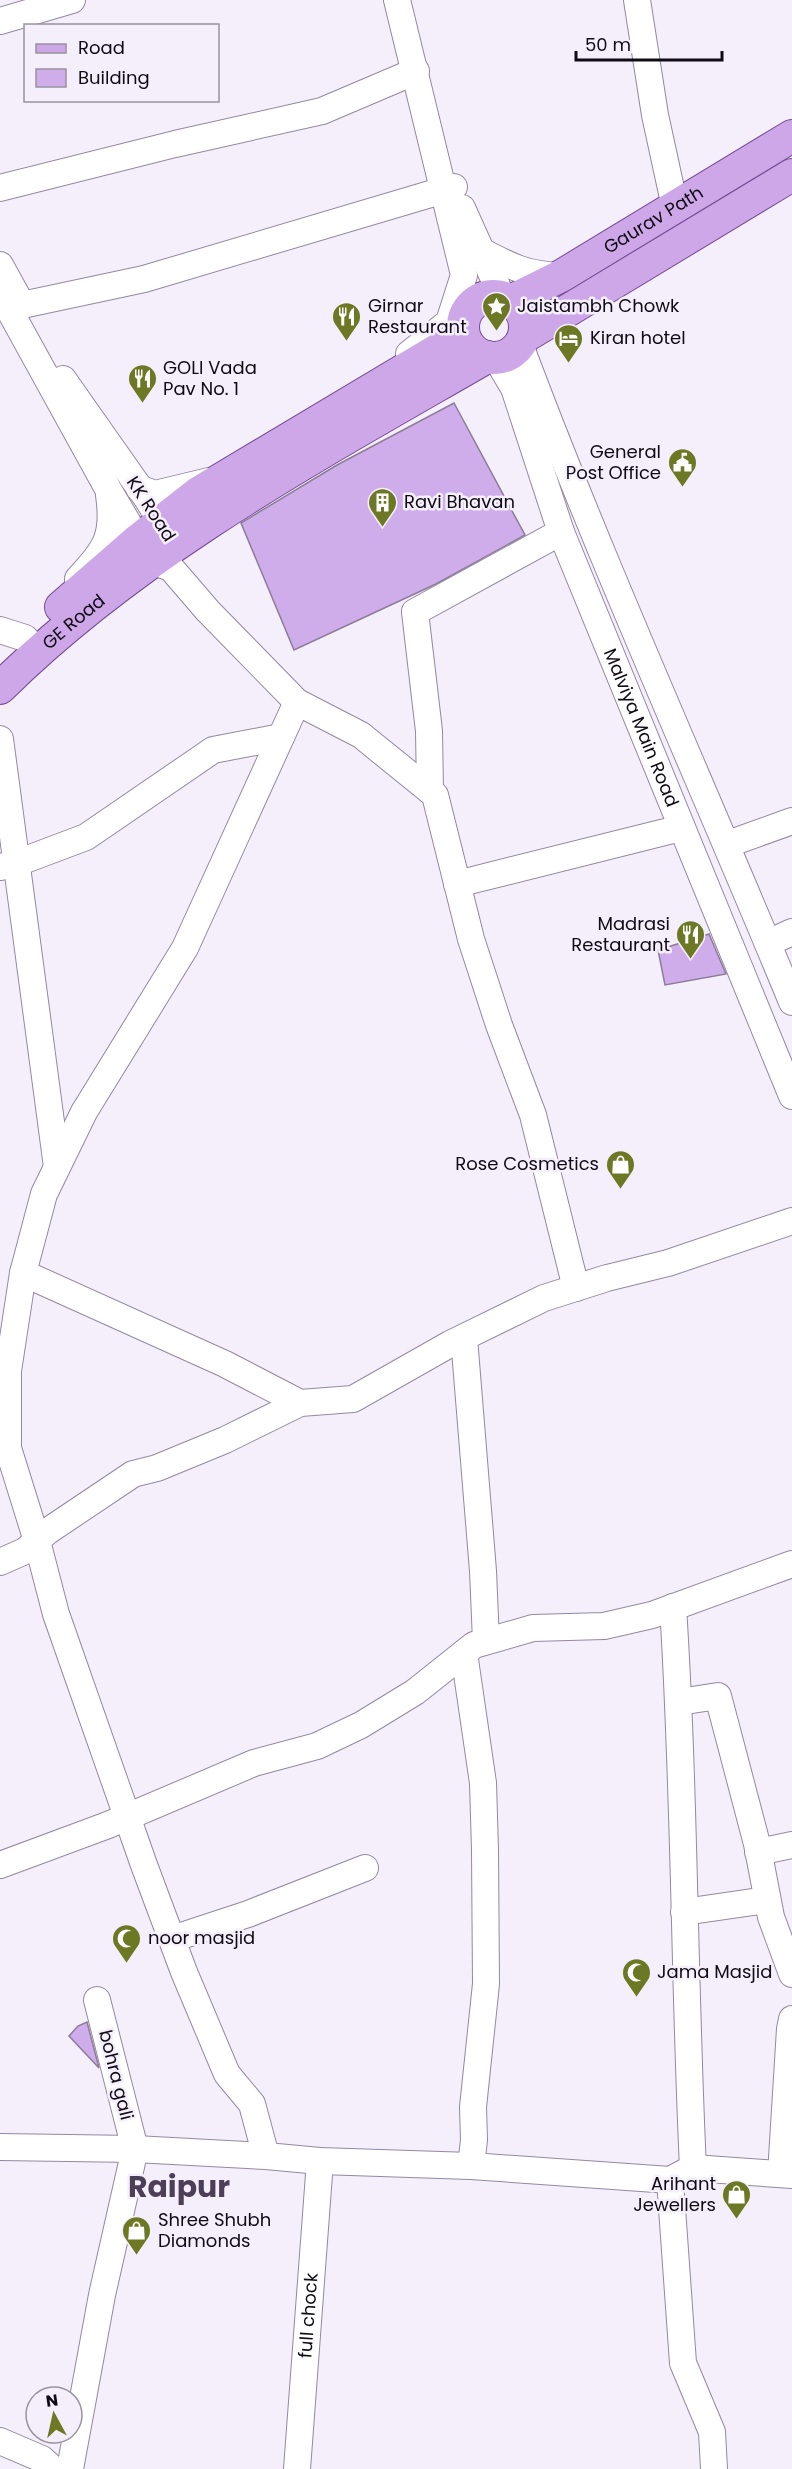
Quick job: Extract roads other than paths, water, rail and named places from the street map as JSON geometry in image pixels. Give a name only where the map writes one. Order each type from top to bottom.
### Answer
[{"type":"main road","name":"Gaurav Path","points":[[507,299],[561,276],[675,207],[788,144]]},
{"type":"main road","points":[[0,662],[21,640],[49,617],[160,547],[211,521],[337,445],[507,349],[792,175]]},
{"type":"main road","points":[[160,547],[198,492],[449,343],[463,330],[468,311],[483,298],[507,299],[523,317],[507,349]]},
{"type":"main road","points":[[463,330],[470,347],[507,349]]},
{"type":"main road","name":"GE Road","points":[[0,688],[21,640],[79,617],[160,547]]},
{"type":"street","points":[[0,21],[72,0]]},
{"type":"street","points":[[351,401],[371,380],[411,353],[449,322],[464,275],[448,189],[397,0]]},
{"type":"street","points":[[637,0],[655,115],[675,207]]},
{"type":"street","points":[[0,188],[175,144],[322,111],[416,71]]},
{"type":"street","points":[[448,189],[507,299]]},
{"type":"street","points":[[10,302],[144,279],[448,189]]},
{"type":"street","points":[[483,252],[514,268],[535,275],[561,276]]},
{"type":"street","name":"KK Road","points":[[0,265],[10,302],[108,489],[160,547]]},
{"type":"street","name":"KK Road","points":[[10,302],[139,488],[160,547]]},
{"type":"street","name":"Malviya Main Road","points":[[507,349],[548,423],[609,571],[728,844],[792,1002]]},
{"type":"street","name":"Malviya Main Road","points":[[507,349],[514,388],[561,532],[792,1096]]},
{"type":"street","points":[[139,488],[155,494],[226,476]]},
{"type":"street","points":[[49,617],[58,600],[107,543],[112,518],[108,489]]},
{"type":"street","points":[[430,791],[429,730],[415,612],[561,532]]},
{"type":"street","points":[[160,547],[208,611],[297,702],[361,735],[435,795],[471,939],[499,1025],[533,1115],[576,1288]]},
{"type":"street","points":[[266,2156],[252,2104],[228,2074],[172,1939],[56,1614],[37,1541],[4,1445],[8,1371],[23,1273],[44,1194],[84,1112],[185,948],[297,702]]},
{"type":"street","points":[[8,865],[86,837],[213,750],[281,737]]},
{"type":"street","points":[[0,739],[8,865],[57,1167]]},
{"type":"street","points":[[728,844],[792,821]]},
{"type":"street","points":[[457,884],[681,828]]},
{"type":"street","points":[[768,943],[792,932]]},
{"type":"street","points":[[0,1562],[25,1551],[134,1474],[157,1468],[225,1440],[300,1403],[353,1399],[464,1338],[544,1298],[668,1263],[792,1221]]},
{"type":"street","points":[[23,1273],[225,1364],[300,1403]]},
{"type":"street","points":[[464,1338],[482,1550],[475,1647],[485,1850],[486,1984],[473,2108],[474,2140],[471,2166]]},
{"type":"street","points":[[0,1865],[127,1816],[254,1763],[326,1742],[361,1725],[415,1692],[475,1647],[533,1628],[604,1626],[652,1615],[792,1564]]},
{"type":"street","points":[[673,1607],[684,1828],[684,1912],[693,2168]]},
{"type":"street","points":[[679,1702],[718,1696],[758,1852],[771,1917],[792,1974]]},
{"type":"street","points":[[758,1852],[792,1845]]},
{"type":"street","points":[[172,1939],[248,1914],[365,1868]]},
{"type":"street","points":[[684,1912],[767,1900]]},
{"type":"street","name":"bohra gali","points":[[97,2000],[135,2149]]},
{"type":"street","points":[[0,2147],[135,2149],[320,2161],[471,2166],[670,2180],[693,2168],[787,2174],[792,2019]]},
{"type":"street","points":[[69,2469],[102,2295],[135,2149]]},
{"type":"street","name":"full chock","points":[[297,2469],[320,2161]]},
{"type":"street","points":[[670,2180],[683,2363],[712,2432],[714,2469]]},
{"type":"street","points":[[0,2442],[42,2460],[53,2469]]},
{"type":"place","name":"Jaistambh Chowk","points":[[496,332]]},
{"type":"place","name":"Girnar Restaurant","points":[[347,342]]},
{"type":"place","name":"Kiran hotel","points":[[569,364]]},
{"type":"place","name":"GOLI Vada Pav No. 1","points":[[142,404]]},
{"type":"place","name":"General Post Office","points":[[682,488]]},
{"type":"place","name":"Ravi Bhavan","points":[[383,528]]},
{"type":"place","name":"Madrasi Restaurant","points":[[691,960]]},
{"type":"place","name":"Rose Cosmetics","points":[[620,1190]]},
{"type":"place","name":"noor masjid","points":[[127,1964]]},
{"type":"place","name":"Jama Masjid","points":[[636,1998]]},
{"type":"place","name":"Arihant Jewellers","points":[[737,2220]]},
{"type":"place","name":"Shree Shubh Diamonds","points":[[137,2256]]},
{"type":"district","name":"Raipur","points":[[179,2187]]}]
